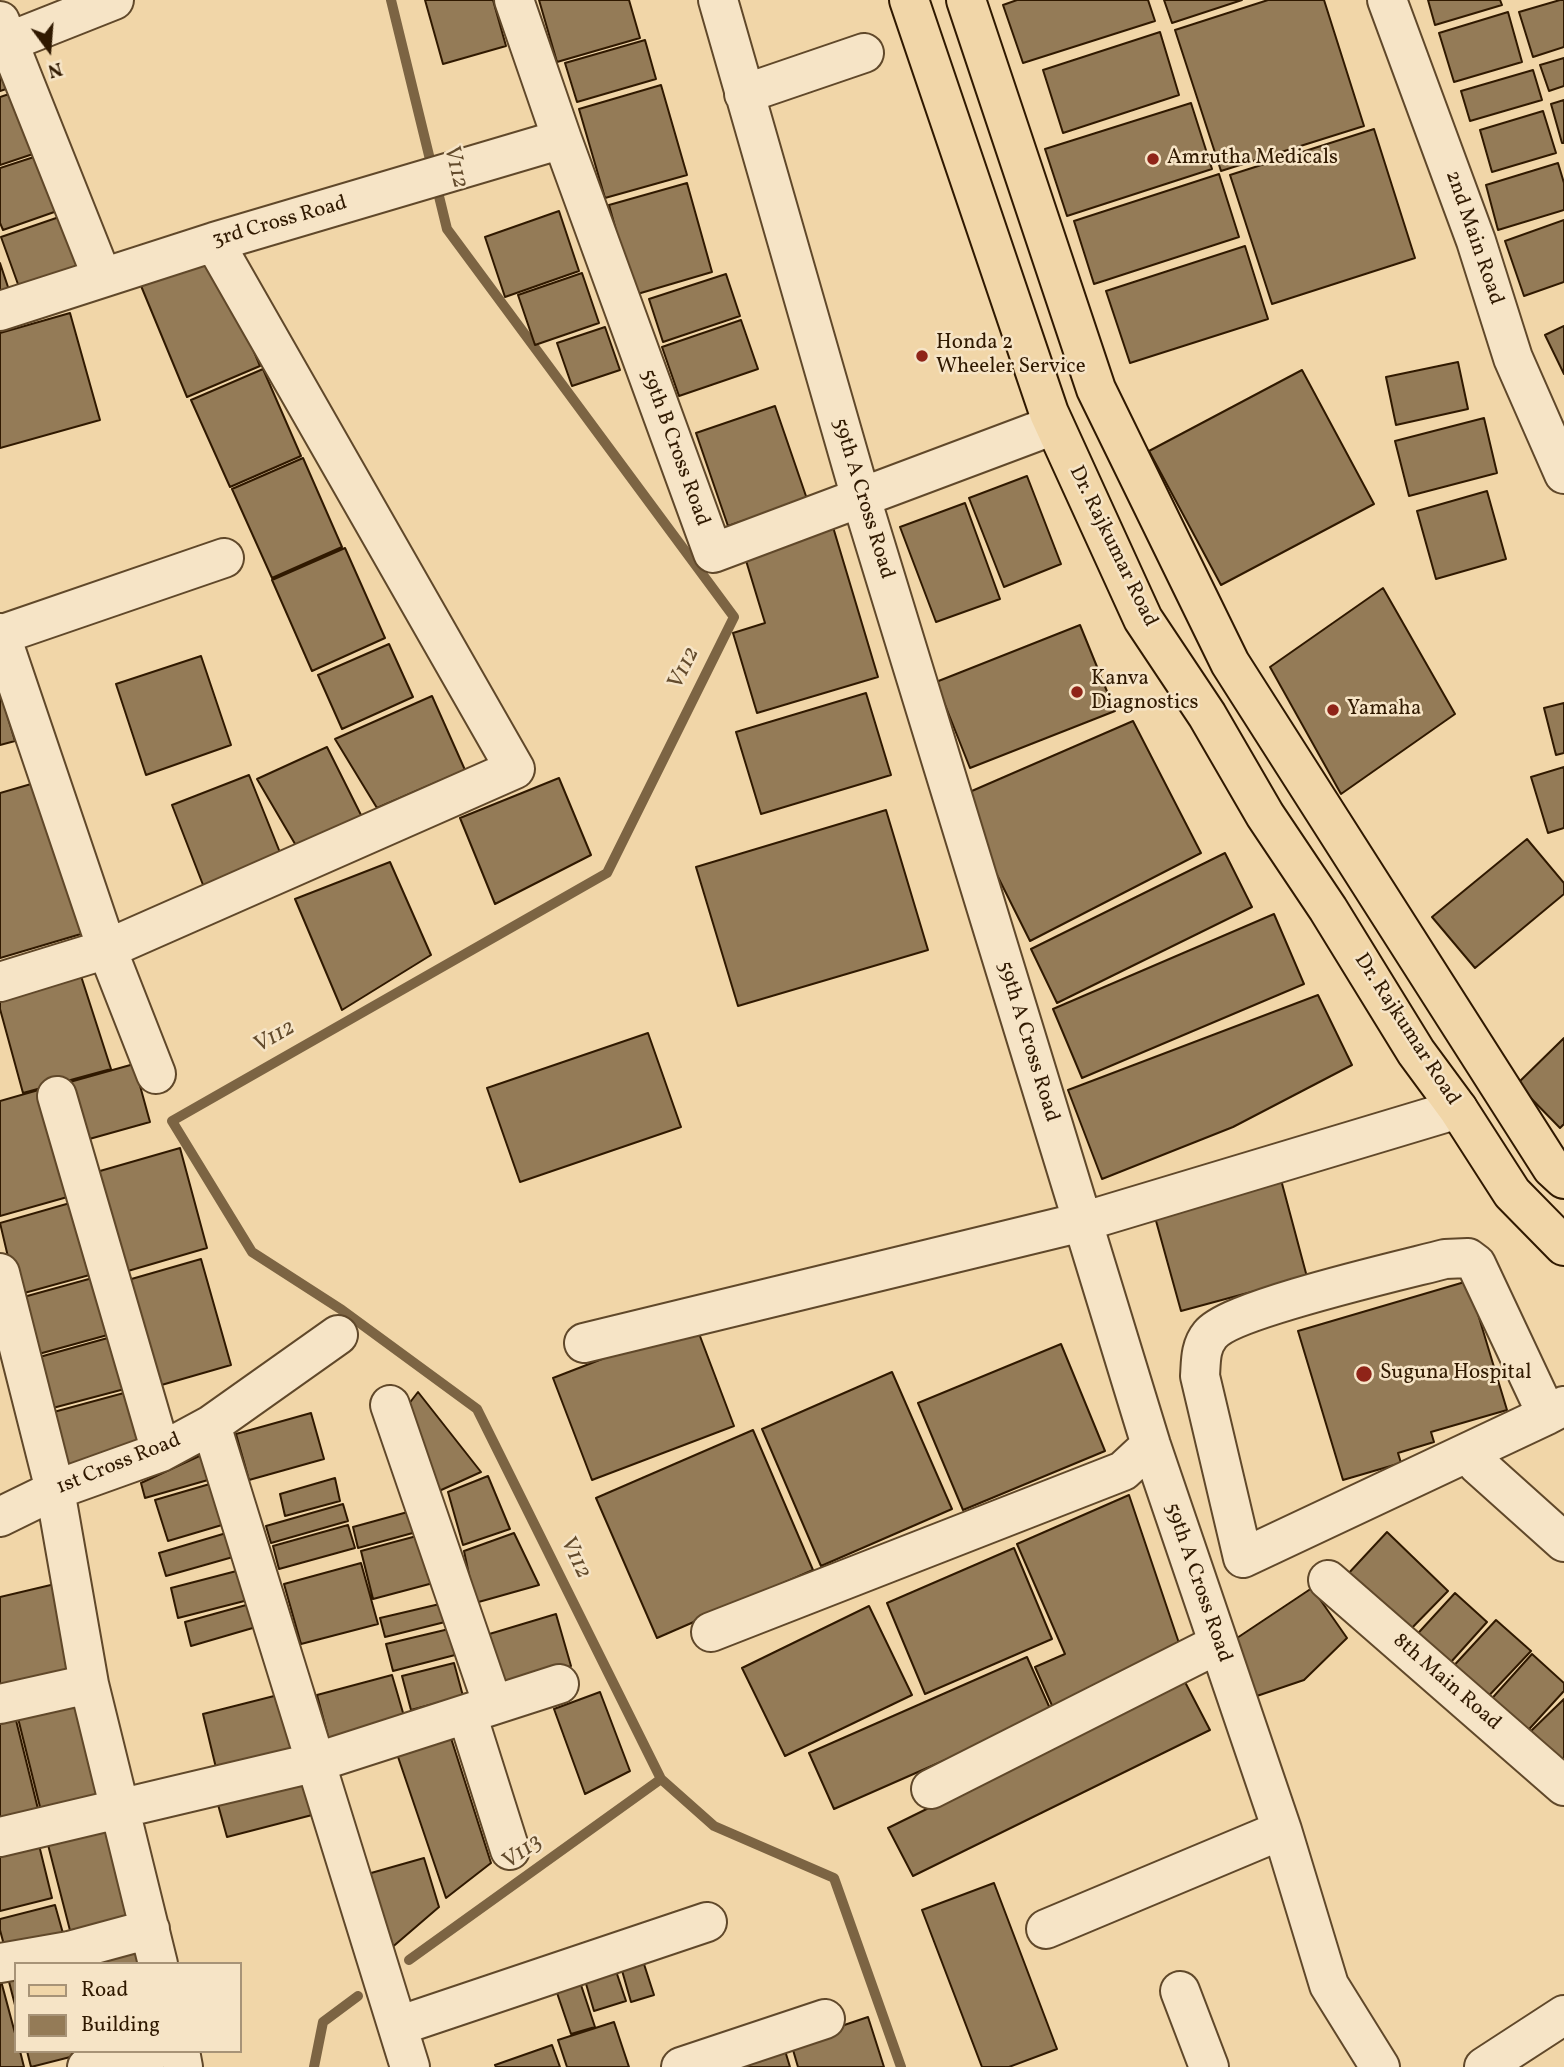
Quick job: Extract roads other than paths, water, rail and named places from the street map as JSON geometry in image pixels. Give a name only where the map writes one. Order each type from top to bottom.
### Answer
[{"type":"main road","name":"Dr. Rajkumar Road","points":[[909,0],[1054,425],[1143,619],[1207,715],[1265,815],[1328,909],[1416,1052],[1458,1109],[1512,1194],[1564,1246]]},
{"type":"main road","points":[[966,0],[1096,389],[1230,663],[1552,1168],[1564,1179]]},
{"type":"street","points":[[102,277],[4,32],[114,0]]},
{"type":"street","name":"59th B Cross Road","points":[[514,0],[713,553],[1054,425]]},
{"type":"street","name":"59th A Cross Road","points":[[718,0],[861,498],[1150,1445],[1282,1830],[1329,1985],[1380,2067]]},
{"type":"street","name":"2nd Main Road","points":[[1387,0],[1476,241],[1513,358],[1564,474]]},
{"type":"street","points":[[744,94],[864,53]]},
{"type":"street","name":"3rd Cross Road","points":[[0,311],[214,242],[562,139]]},
{"type":"street","points":[[0,982],[107,949],[515,769],[214,242]]},
{"type":"street","points":[[156,1074],[107,949],[0,634],[225,558]]},
{"type":"street","points":[[57,1096],[160,1452]]},
{"type":"street","points":[[584,1343],[1082,1222],[1458,1109]]},
{"type":"street","points":[[1197,1585],[1243,1558],[1555,1410],[1476,1264],[1468,1258],[1445,1259],[1263,1308],[1219,1326],[1209,1336],[1200,1353],[1200,1376],[1243,1558]]},
{"type":"street","points":[[0,1273],[55,1490],[89,1684],[154,1946],[69,1951],[0,1963]]},
{"type":"street","name":"1st Cross Road","points":[[0,1517],[55,1490],[160,1452],[211,1425],[338,1335]]},
{"type":"street","points":[[390,1405],[480,1710],[510,1850]]},
{"type":"street","points":[[211,1425],[410,2067]]},
{"type":"street","points":[[711,1632],[1123,1471],[1150,1445]]},
{"type":"street","points":[[1477,1464],[1564,1542]]},
{"type":"street","name":"8th Main Road","points":[[1328,1580],[1564,1786]]},
{"type":"street","points":[[931,1789],[1218,1644]]},
{"type":"street","points":[[0,1704],[89,1684]]},
{"type":"street","points":[[0,1837],[317,1762],[559,1684]]},
{"type":"street","points":[[1046,1929],[1282,1830]]},
{"type":"street","points":[[398,2026],[707,1923]]},
{"type":"street","points":[[1180,1991],[1209,2067]]},
{"type":"street","points":[[1484,2067],[1564,2015]]},
{"type":"street","points":[[681,2067],[825,2019]]},
{"type":"street","points":[[87,2067],[145,2053]]},
{"type":"waterway","name":"V112","points":[[391,0],[447,229],[734,617],[607,873],[172,1121],[252,1252],[342,1310],[477,1409],[661,1779],[714,1826],[834,1878],[901,2067]]},
{"type":"waterway","name":"V113","points":[[409,1960],[661,1779]]},
{"type":"waterway","name":"V113","points":[[314,2067],[323,2022],[358,1996]]},
{"type":"place","name":"Amrutha Medicals","points":[[1153,159]]},
{"type":"place","name":"Honda 2 Wheeler Service","points":[[922,356]]},
{"type":"place","name":"Kanva Diagnostics","points":[[1077,692]]},
{"type":"place","name":"Yamaha","points":[[1333,710]]},
{"type":"place","name":"Suguna Hospital","points":[[1364,1374]]}]
